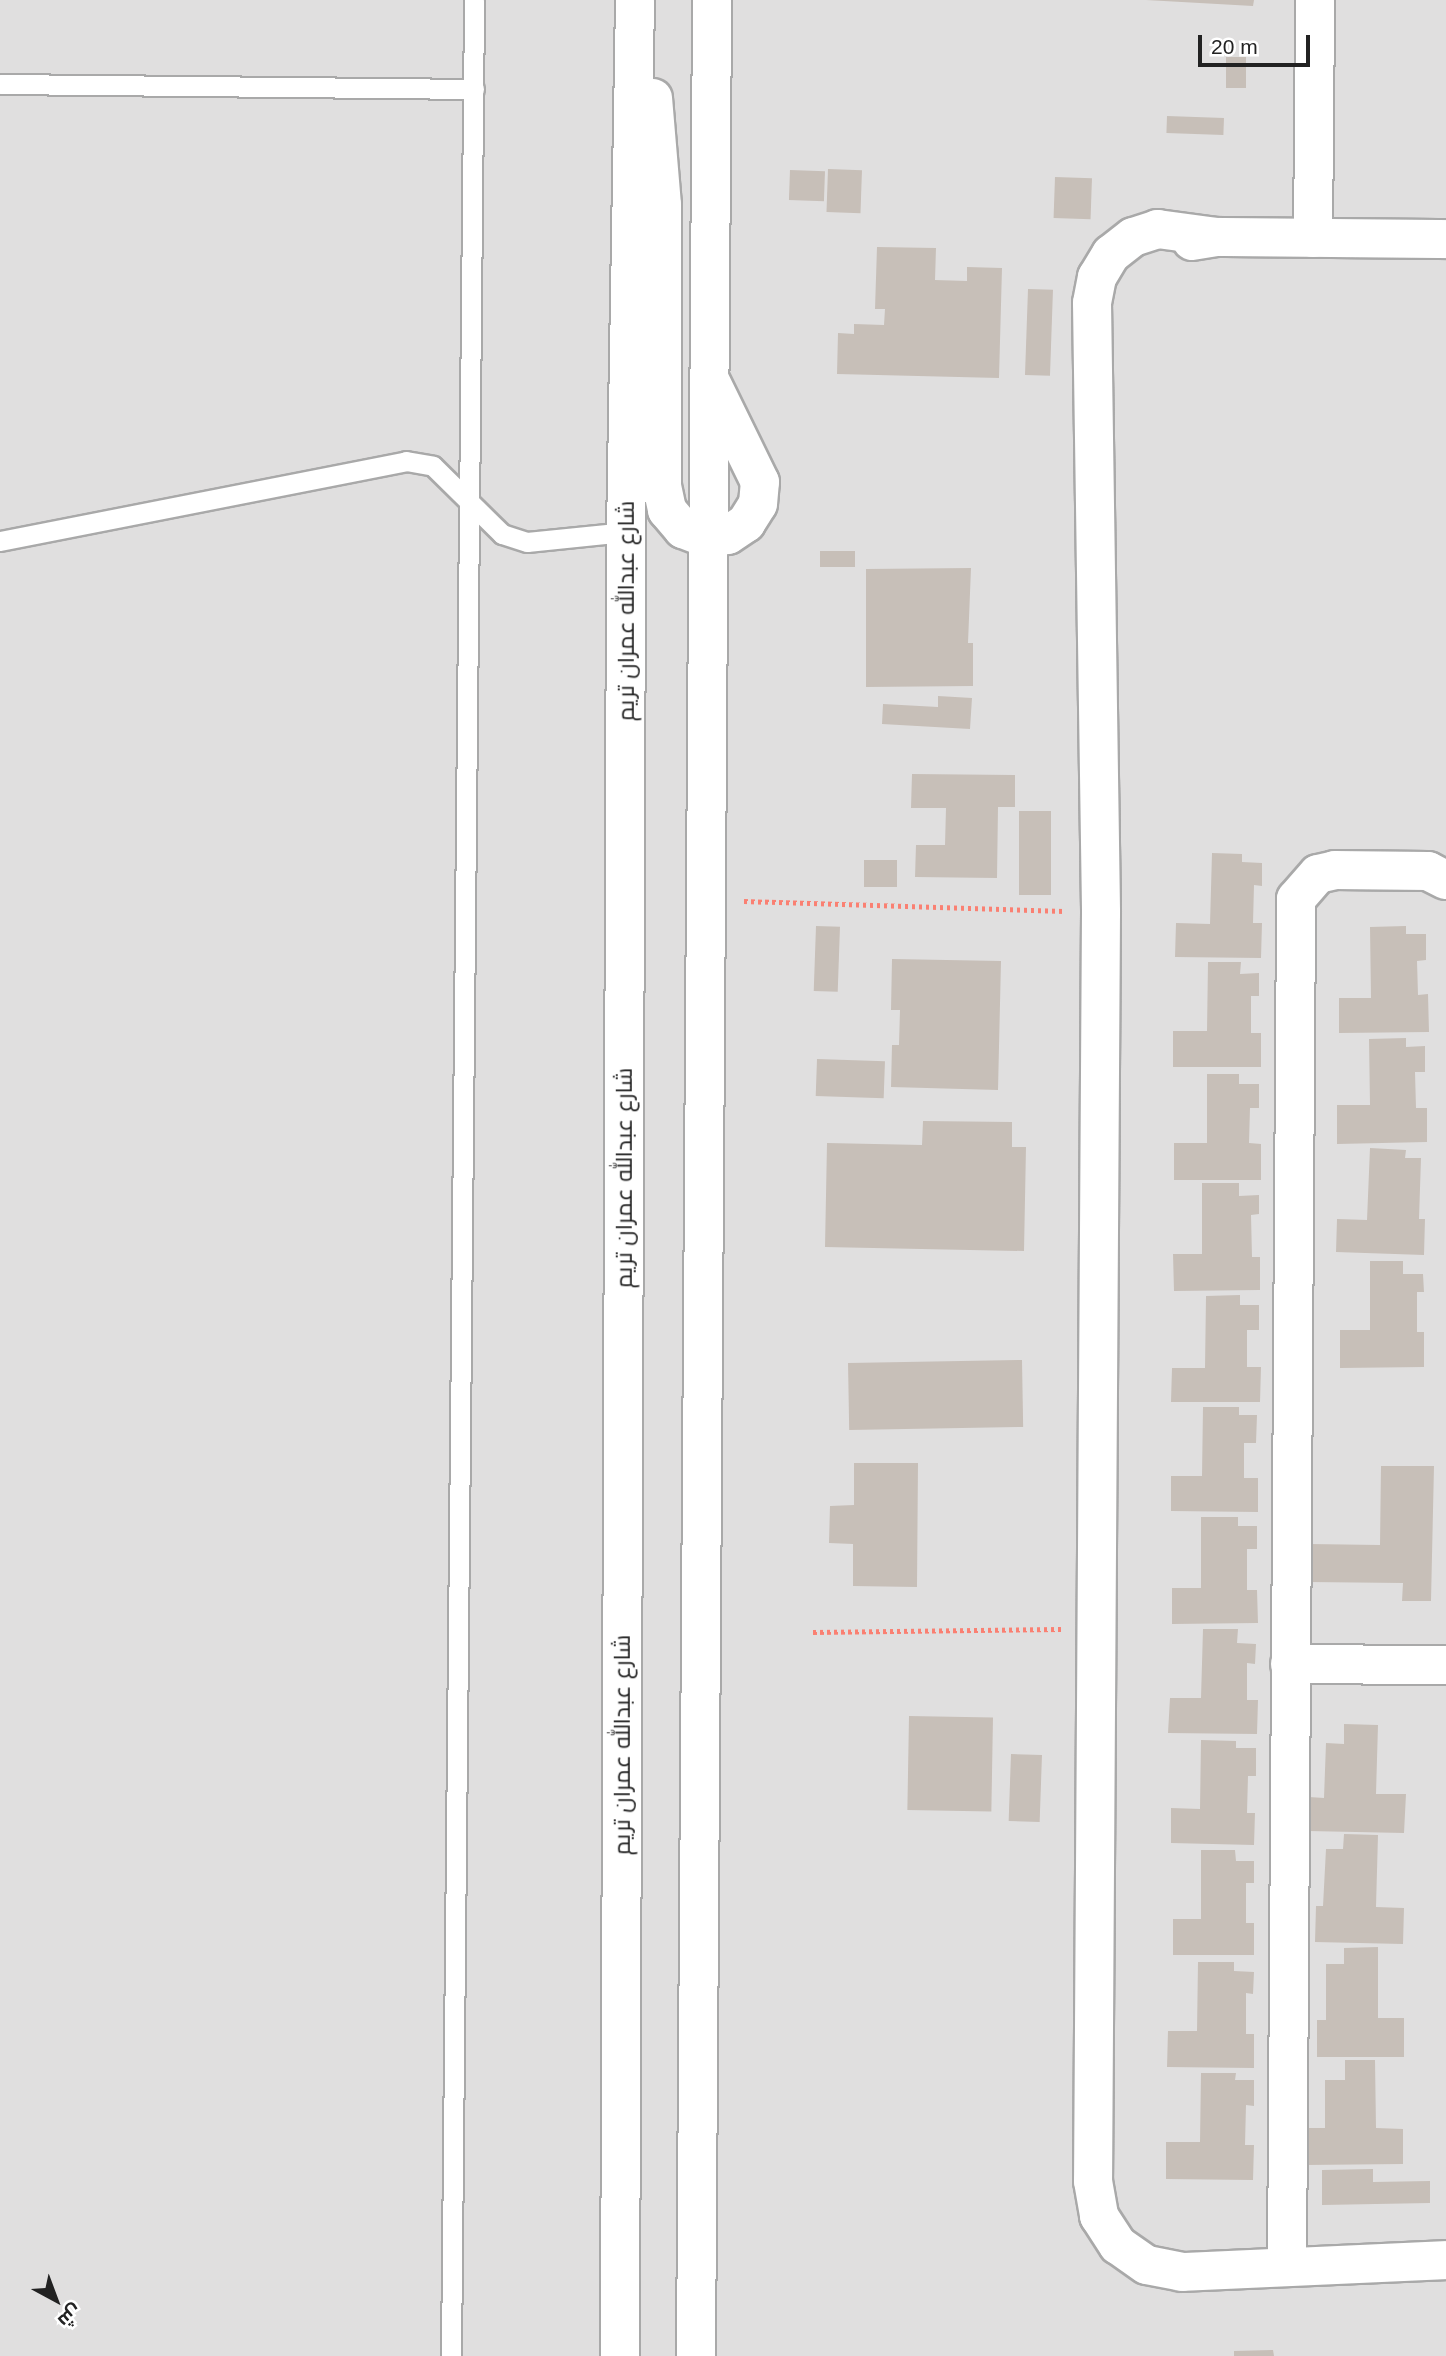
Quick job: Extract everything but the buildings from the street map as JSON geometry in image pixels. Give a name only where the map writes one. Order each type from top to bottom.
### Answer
[{"type":"street","points":[[696,2356],[706,538],[712,0]]},
{"type":"street","points":[[1313,238],[1315,0]]},
{"type":"street","points":[[635,5],[660,156],[663,486],[667,510],[683,529],[706,538],[728,535],[746,523],[758,504],[760,482],[708,376]]},
{"type":"street","name":"شارع عبدالله عمران تريم","points":[[620,2356],[626,532],[635,5]]},
{"type":"street","points":[[1446,239],[1217,237],[1158,229],[1122,245],[1097,277],[1093,335],[1101,913],[1093,2181],[1099,2216],[1118,2245],[1147,2265],[1182,2272],[1446,2260]]},
{"type":"street","points":[[1287,2267],[1296,900],[1304,884],[1318,874],[1335,870],[1428,871],[1446,880]]},
{"type":"street","points":[[1290,1664],[1446,1665]]},
{"type":"lane","points":[[451,2356],[467,496],[474,0]]},
{"type":"lane","points":[[0,84],[474,89]]},
{"type":"lane","points":[[0,541],[406,461],[433,466],[467,496],[502,534],[527,542],[626,532]]},
{"type":"path","points":[[704,900],[1101,913]]},
{"type":"path","points":[[813,1632],[1097,1629]]},
{"type":"shaded area","points":[[0,0],[1446,0],[1446,2356],[0,2356]]}]
